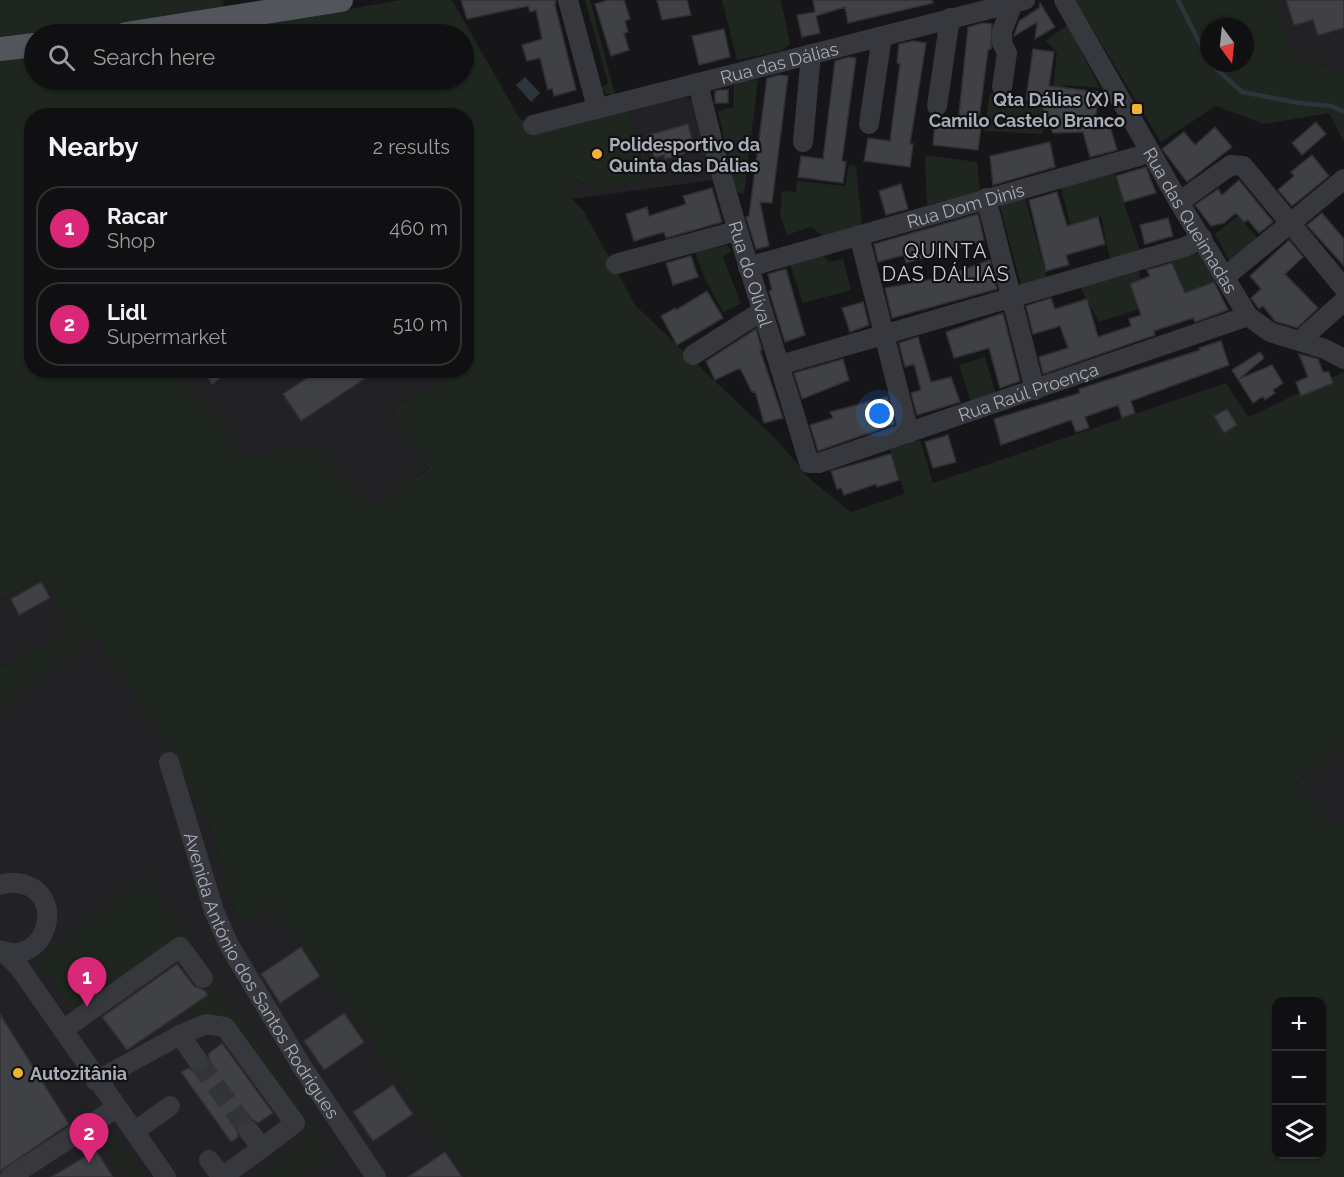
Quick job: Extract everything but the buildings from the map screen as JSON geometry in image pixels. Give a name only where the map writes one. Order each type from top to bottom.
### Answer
[{"type":"main road","points":[[189,24],[341,0]]},
{"type":"main road","points":[[0,49],[24,46]]},
{"type":"street","points":[[568,0],[597,108]]},
{"type":"street","name":"Rua das Queimadas","points":[[1064,0],[1149,151],[1248,316],[1270,332],[1325,349],[1344,359]]},
{"type":"street","points":[[1002,87],[1007,53],[1002,43],[1002,31],[1019,2]]},
{"type":"street","name":"Rua das Dálias","points":[[532,125],[1019,2]]},
{"type":"street","points":[[937,106],[950,18]]},
{"type":"street","points":[[869,124],[882,36]]},
{"type":"street","points":[[803,142],[811,54]]},
{"type":"street","name":"Rua do Olival","points":[[698,83],[736,231],[809,463]]},
{"type":"street","name":"Rua Dom Dinis","points":[[748,267],[1149,151]]},
{"type":"street","points":[[1179,202],[1237,164],[1242,166],[1344,288]]},
{"type":"street","points":[[1226,276],[1344,178]]},
{"type":"street","points":[[986,198],[1035,390]]},
{"type":"street","points":[[616,264],[736,231]]},
{"type":"street","points":[[859,235],[909,433]]},
{"type":"street","points":[[780,365],[1185,247],[1202,238]]},
{"type":"street","points":[[1307,333],[1344,301]]},
{"type":"street","points":[[693,355],[762,311]]},
{"type":"street","name":"Rua Raúl Proença","points":[[809,463],[815,465],[1248,316]]},
{"type":"street","name":"Avenida António dos Santos Rodrigues","points":[[169,762],[214,912],[229,945],[302,1065],[376,1177]]},
{"type":"street","points":[[0,885],[16,883],[28,886],[44,901],[48,912],[48,924],[37,944],[28,950],[2,952]]},
{"type":"street","points":[[63,1030],[180,947],[203,978]]},
{"type":"street","points":[[2,952],[19,967],[96,1081],[166,1177]]},
{"type":"street","points":[[96,1081],[180,1035],[206,1024],[215,1023],[225,1027],[295,1123],[222,1177],[209,1160]]},
{"type":"street","points":[[180,1035],[198,1061]]},
{"type":"street","points":[[134,1132],[170,1106]]},
{"type":"street","points":[[10,1177],[116,1108]]},
{"type":"street","points":[[248,1130],[262,1148]]},
{"type":"shaded area","points":[[0,0],[223,0],[224,11],[138,24],[24,24],[24,36],[0,40]]},
{"type":"shaded area","points":[[401,0],[452,0],[466,24],[261,24]]},
{"type":"shaded area","points":[[585,0],[590,0],[615,94],[606,94],[601,88],[608,83]]},
{"type":"shaded area","points":[[722,0],[781,0],[790,44],[781,51],[737,60]]},
{"type":"shaded area","points":[[1075,0],[1274,0],[1290,56],[1344,72],[1344,142],[1329,113],[1264,124],[1216,106],[1161,142]]},
{"type":"shaded area","points":[[1217,0],[1344,0],[1344,72],[1270,50],[1254,35],[1254,18],[1236,18]]},
{"type":"shaded area","points":[[1068,25],[1100,88],[1064,85],[1062,113],[1047,118],[1042,134],[984,131],[990,93],[1018,96],[1016,101],[1051,108],[1057,52],[1045,41]]},
{"type":"shaded area","points":[[474,38],[520,119],[539,131],[628,109],[646,180],[597,190],[569,176],[572,199],[584,212],[635,305],[777,440],[811,480],[851,512],[905,494],[890,449],[920,440],[933,483],[1226,383],[1248,417],[1344,372],[1344,744],[1296,782],[1335,828],[1344,820],[1344,1177],[465,1177],[359,1024],[273,908],[240,925],[205,813],[167,746],[95,637],[0,705],[0,668],[70,629],[42,577],[0,600],[0,60],[24,58],[24,90],[474,90]]},
{"type":"shaded area","points":[[525,77],[540,93],[531,102],[516,85]]},
{"type":"shaded area","points":[[758,80],[744,194],[736,192],[718,111],[733,107],[734,82]]},
{"type":"shaded area","points":[[684,95],[694,101],[713,180],[572,199],[568,176],[597,190],[646,179],[628,109]]},
{"type":"shaded area","points":[[925,155],[977,162],[980,192],[927,205]]},
{"type":"shaded area","points":[[849,165],[856,166],[862,224],[823,236],[811,227],[787,235],[780,215],[782,191],[796,192],[797,181],[845,186]]},
{"type":"shaded area","points":[[1113,171],[1140,250],[1110,259],[1101,216],[1070,224],[1060,184]]},
{"type":"shaded area","points":[[1025,197],[1047,278],[1021,285],[999,203]]},
{"type":"shaded area","points":[[1238,216],[1259,240],[1231,264],[1215,234]]},
{"type":"shaded area","points":[[727,245],[732,251],[723,257],[741,304],[723,312],[705,279],[695,252]]},
{"type":"shaded area","points":[[1193,252],[1199,255],[1216,281],[1185,293],[1171,257]]},
{"type":"shaded area","points":[[822,255],[829,262],[843,259],[851,290],[803,303],[790,264]]},
{"type":"shaded area","points":[[1137,267],[1150,306],[1099,322],[1078,283]]},
{"type":"shaded area","points":[[985,357],[997,398],[972,405],[959,365]]},
{"type":"shaded area","points":[[183,378],[446,378],[391,410],[429,467],[367,510],[323,451],[248,461]]},
{"type":"shaded area","points":[[42,577],[70,629],[0,668],[0,600]]},
{"type":"shaded area","points":[[95,637],[167,746],[205,813],[240,925],[273,908],[359,1024],[465,1177],[0,1177],[0,705]]},
{"type":"shaded area","points":[[1344,744],[1344,838],[1296,782]]},
{"type":"shaded area","points":[[147,878],[332,1156],[302,1177],[258,1177],[312,1138],[226,1018],[211,1013],[193,1014],[189,1008],[217,989],[182,939],[76,1014],[37,959]]},
{"type":"shaded area","points":[[111,1131],[144,1177],[126,1177],[102,1136]]},
{"type":"waterway","points":[[1178,0],[1200,43]]},
{"type":"waterway","points":[[1220,72],[1242,92],[1299,103],[1331,106],[1344,112]]},
{"type":"tunnel","points":[[198,1061],[248,1130]]},
{"type":"place","name":"Qta Dálias (X) R Camilo Castelo Branco","points":[[1137,109]]},
{"type":"place","name":"Polidesportivo da Quinta das Dálias","points":[[597,154]]},
{"type":"place","name":"Racar","points":[[87,1007]]},
{"type":"place","name":"Autozitânia","points":[[18,1073]]},
{"type":"place","name":"Lidl","points":[[89,1163]]},
{"type":"district","name":"QUINTA DAS DÁLIAS","points":[[946,262]]}]
